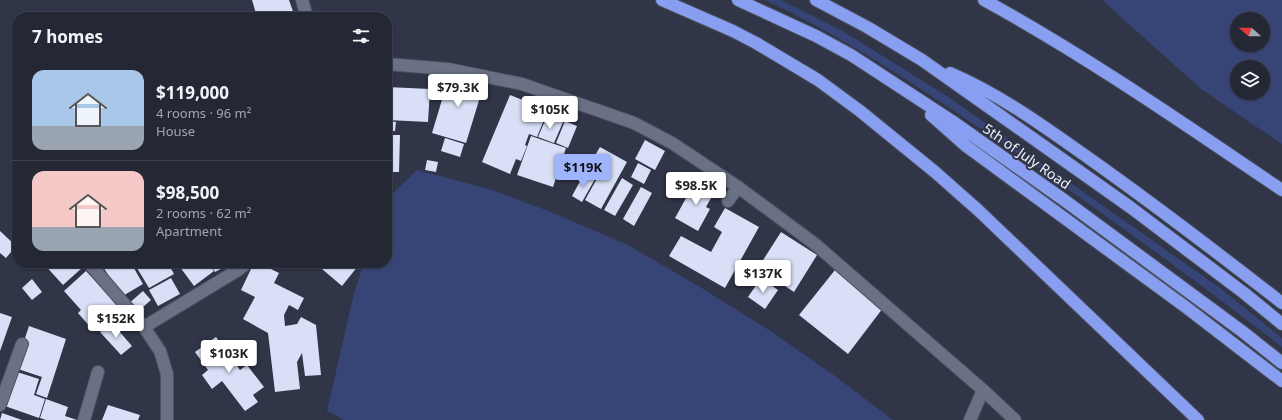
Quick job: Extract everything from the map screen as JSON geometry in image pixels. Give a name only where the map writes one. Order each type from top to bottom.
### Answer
[{"type":"highway","points":[[662,0],[733,31],[756,43],[818,80],[860,111],[935,172],[978,210],[1198,420]]},
{"type":"highway","name":"5th of July Road","points":[[738,0],[816,36],[851,55],[952,121],[1064,200],[1282,362]]},
{"type":"highway","points":[[984,0],[1045,34],[1098,67],[1282,190]]},
{"type":"highway","name":"5th of July Road","points":[[821,2],[867,27],[922,60],[1130,207],[1244,293],[1282,324]]},
{"type":"highway","points":[[922,60],[977,86],[1022,111],[1164,213],[1282,303]]},
{"type":"highway","points":[[905,91],[966,146],[1187,308],[1282,381]]},
{"type":"street","points":[[302,0],[306,12]]},
{"type":"street","points":[[392,64],[448,69],[529,86],[634,123],[672,143],[738,187],[815,244],[1015,420]]},
{"type":"street","points":[[728,201],[738,187]]},
{"type":"street","points":[[93,268],[144,327],[160,351],[167,374],[167,420]]},
{"type":"street","points":[[144,327],[241,268]]},
{"type":"street","points":[[0,405],[22,344]]},
{"type":"street","points":[[84,420],[98,372]]},
{"type":"street","points":[[970,420],[982,390]]},
{"type":"shaded area","points":[[765,0],[781,0],[841,30],[947,96],[1220,288],[1282,338],[1282,347],[1140,241],[996,139],[912,83],[854,47]]},
{"type":"shaded area","points":[[1102,0],[1282,0],[1282,144],[1201,89]]},
{"type":"shaded area","points":[[417,170],[489,189],[546,210],[628,245],[700,287],[772,332],[835,376],[893,420],[344,420],[327,411],[354,293],[362,268],[392,268],[392,194]]},
{"type":"building","points":[[252,0],[289,0],[293,12],[256,12]]},
{"type":"building","points":[[450,73],[484,84],[466,143],[432,133]]},
{"type":"building","points":[[392,87],[430,89],[428,122],[392,120]]},
{"type":"building","points":[[510,95],[548,110],[537,137],[529,134],[525,145],[527,146],[521,161],[516,159],[510,174],[482,162]]},
{"type":"building","points":[[547,116],[563,122],[554,143],[538,137]]},
{"type":"building","points":[[565,121],[577,126],[568,148],[556,143]]},
{"type":"building","points":[[392,122],[396,122],[395,131],[392,131]]},
{"type":"building","points":[[392,135],[400,135],[399,172],[392,172]]},
{"type":"building","points":[[531,136],[566,148],[553,187],[517,175]]},
{"type":"building","points":[[445,138],[464,144],[460,157],[441,151]]},
{"type":"building","points":[[645,140],[665,151],[655,170],[635,159]]},
{"type":"building","points":[[600,147],[627,162],[601,209],[585,200],[599,175],[587,169]]},
{"type":"building","points":[[427,160],[438,162],[436,172],[425,170]]},
{"type":"building","points":[[638,163],[651,170],[644,184],[631,177]]},
{"type":"building","points":[[584,174],[595,179],[582,202],[572,196]]},
{"type":"building","points":[[622,178],[633,185],[615,216],[604,210]]},
{"type":"building","points":[[696,180],[715,191],[706,207],[710,209],[698,231],[675,218]]},
{"type":"building","points":[[641,187],[652,193],[634,226],[623,219]]},
{"type":"building","points":[[725,208],[759,227],[725,288],[669,256],[681,236],[711,252],[722,232],[714,227]]},
{"type":"building","points":[[0,231],[12,242],[12,251],[6,258],[0,253]]},
{"type":"building","points":[[781,232],[817,255],[794,292],[758,268]]},
{"type":"building","points":[[48,268],[82,268],[63,285]]},
{"type":"building","points":[[104,268],[134,268],[143,284],[121,297]]},
{"type":"building","points":[[137,268],[171,268],[174,274],[149,288]]},
{"type":"building","points":[[181,268],[212,268],[214,271],[194,286]]},
{"type":"building","points":[[213,268],[223,268],[215,272]]},
{"type":"building","points":[[269,268],[279,273],[274,283],[304,298],[298,310],[289,305],[284,315],[285,326],[297,324],[301,317],[316,325],[321,375],[305,376],[302,353],[297,362],[300,389],[275,392],[268,333],[243,319],[255,297],[241,290],[251,269]]},
{"type":"building","points":[[321,268],[356,268],[342,286]]},
{"type":"building","points":[[835,270],[883,308],[848,354],[799,315]]},
{"type":"building","points":[[86,271],[119,307],[93,330],[78,313],[81,310],[64,291]]},
{"type":"building","points":[[171,278],[180,294],[158,306],[149,290]]},
{"type":"building","points":[[761,278],[778,290],[765,309],[748,297]]},
{"type":"building","points":[[32,279],[42,292],[32,300],[22,288]]},
{"type":"building","points":[[143,291],[151,300],[135,314],[127,305]]},
{"type":"building","points":[[0,313],[12,317],[0,351]]},
{"type":"building","points":[[111,322],[132,346],[121,355],[100,332]]},
{"type":"building","points":[[29,326],[66,339],[47,398],[36,394],[42,377],[15,368]]},
{"type":"building","points":[[216,337],[240,370],[247,365],[264,387],[253,395],[258,402],[245,411],[222,381],[212,389],[202,375],[208,370],[195,352]]},
{"type":"building","points":[[14,371],[39,379],[34,395],[45,399],[39,418],[2,405]]},
{"type":"building","points":[[46,399],[68,407],[65,416],[77,420],[46,420],[40,418]]},
{"type":"building","points":[[108,405],[140,415],[138,420],[102,420]]},
{"type":"building","points":[[2,413],[22,420],[0,420]]}]
